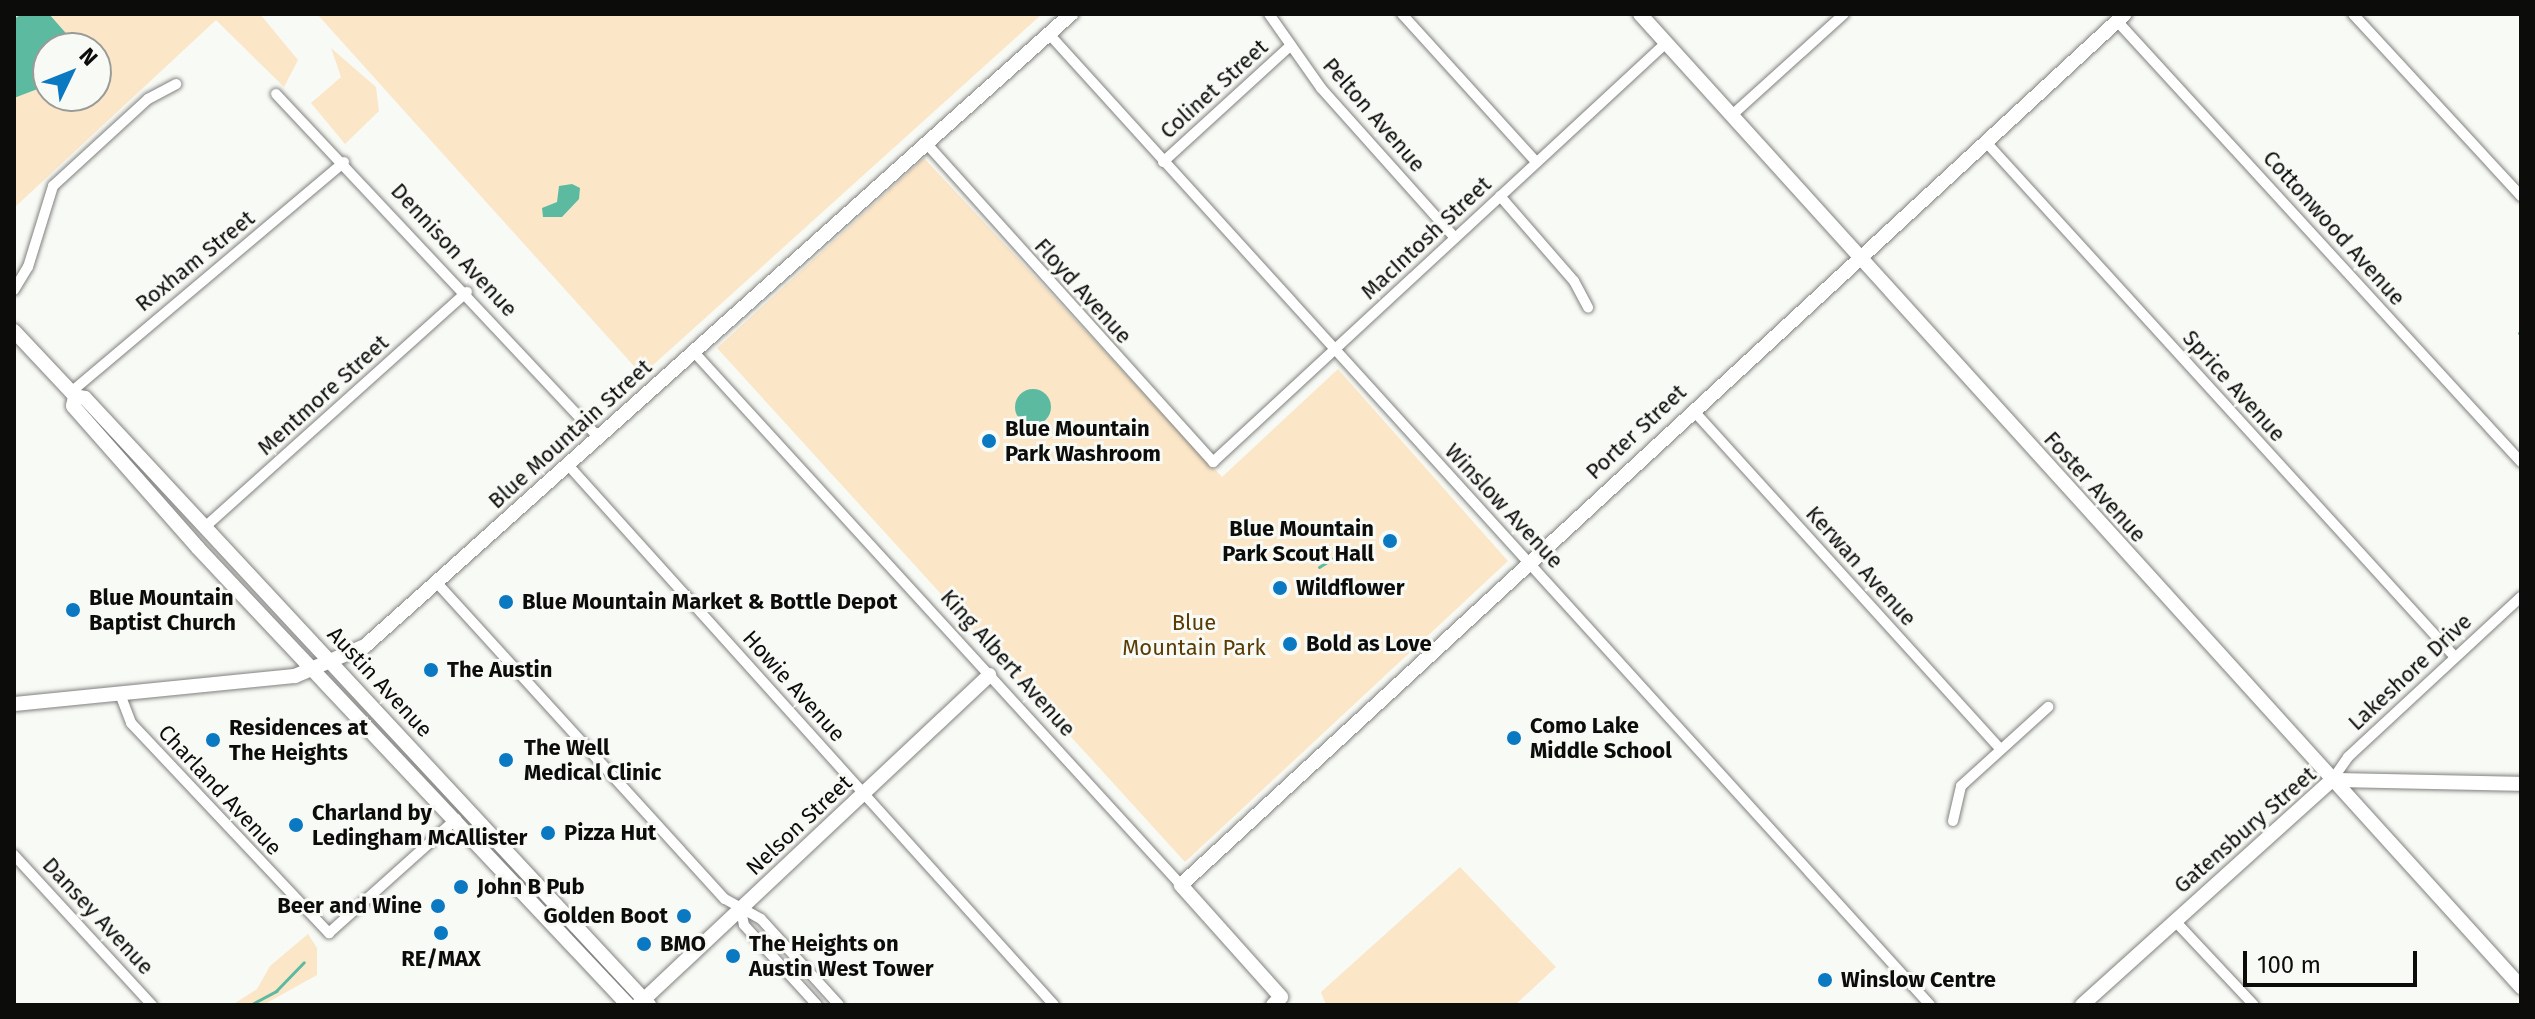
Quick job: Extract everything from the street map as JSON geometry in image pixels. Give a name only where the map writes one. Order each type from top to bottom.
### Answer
[{"type":"street","name":"Blue Mountain Street","points":[[14,704],[315,672],[333,665],[385,631],[1071,14]]},
{"type":"street","name":"Pelton Avenue","points":[[1269,14],[1291,45],[1455,238]]},
{"type":"street","points":[[1402,14],[1536,162]]},
{"type":"street","name":"Foster Avenue","points":[[1640,14],[2521,987]]},
{"type":"street","points":[[1731,116],[1844,14]]},
{"type":"street","points":[[2353,14],[2521,196]]},
{"type":"street","name":"Porter Street","points":[[1181,885],[1857,257],[2121,18]]},
{"type":"street","name":"Cottonwood Avenue","points":[[2121,18],[2521,462]]},
{"type":"street","name":"Winslow Avenue","points":[[1049,34],[1930,1005]]},
{"type":"street","name":"MacIntosh Street","points":[[1213,462],[1666,43]]},
{"type":"street","name":"Colinet Street","points":[[1163,162],[1291,45]]},
{"type":"street","points":[[14,290],[28,267],[53,186],[148,99],[176,84]]},
{"type":"street","name":"Dennison Avenue","points":[[276,94],[467,292],[598,437]]},
{"type":"street","name":"Sprice Avenue","points":[[1985,141],[2455,657]]},
{"type":"street","name":"Floyd Avenue","points":[[927,144],[1213,462]]},
{"type":"street","name":"Roxham Street","points":[[73,394],[344,162]]},
{"type":"street","points":[[1500,196],[1574,281],[1588,307]]},
{"type":"street","name":"Mentmore Street","points":[[205,527],[467,292]]},
{"type":"street","name":"Austin Avenue","points":[[14,331],[73,394],[85,398],[476,815],[644,1003]]},
{"type":"street","name":"King Albert Avenue","points":[[693,351],[1181,885],[1281,1002]]},
{"type":"street","name":"Austin Avenue","points":[[73,394],[73,406],[103,442],[628,1005]]},
{"type":"street","name":"Kerwan Avenue","points":[[1693,410],[2000,749]]},
{"type":"street","name":"Howie Avenue","points":[[569,466],[1054,1005]]},
{"type":"street","points":[[438,584],[741,910],[761,919],[839,1005]]},
{"type":"street","name":"Lakeshore Drive","points":[[2332,780],[2392,715],[2521,597]]},
{"type":"street","name":"Nelson Street","points":[[644,1003],[990,675]]},
{"type":"street","name":"Charland Avenue","points":[[120,694],[131,723],[329,933],[456,819]]},
{"type":"street","points":[[1953,821],[1961,786],[2048,707]]},
{"type":"street","name":"Gatensbury Street","points":[[2082,1005],[2332,780],[2521,784]]},
{"type":"street","points":[[456,819],[476,815]]},
{"type":"street","name":"Dansey Avenue","points":[[14,855],[152,1005]]},
{"type":"street","points":[[741,910],[744,925],[817,1005]]},
{"type":"street","points":[[2175,921],[2254,1005]]},
{"type":"green space","points":[[14,14],[260,14],[298,60],[284,87],[216,20],[14,208]]},
{"type":"green space","points":[[317,14],[1042,14],[642,375]]},
{"type":"green space","points":[[331,48],[376,87],[379,111],[345,144],[311,103],[341,77]]},
{"type":"green space","name":"Blue Mountain Park","points":[[924,158],[1222,477],[1338,369],[1508,561],[1185,862],[717,348]]},
{"type":"green space","points":[[1460,867],[1556,967],[1515,1005],[1326,1005],[1321,992]]},
{"type":"green space","points":[[308,934],[317,948],[317,975],[263,1005],[232,1005],[257,989],[270,966]]},
{"type":"shaded area","points":[[22,14],[49,14],[65,32],[32,32],[32,91],[14,98],[14,19]]},
{"type":"shaded area","points":[[572,184],[580,188],[579,199],[562,217],[543,217],[542,208],[557,202],[559,186]]},
{"type":"shaded area","points":[[1033,389],[1046,394],[1051,407],[1046,420],[1033,425],[1020,420],[1015,407],[1020,394]]},
{"type":"waterway","points":[[1319,567],[1335,557]]},
{"type":"waterway","points":[[250,1005],[276,991],[304,962]]},
{"type":"place","name":"Blue Mountain Park Washroom","points":[[989,441]]},
{"type":"place","name":"Blue Mountain Park Scout Hall","points":[[1390,541]]},
{"type":"place","name":"Wildflower","points":[[1280,588]]},
{"type":"place","name":"Blue Mountain Market & Bottle Depot","points":[[506,602]]},
{"type":"place","name":"Blue Mountain Baptist Church","points":[[73,610]]},
{"type":"place","name":"Bold as Love","points":[[1290,644]]},
{"type":"place","name":"The Austin","points":[[431,670]]},
{"type":"place","name":"Como Lake Middle School","points":[[1514,738]]},
{"type":"place","name":"Residences at The Heights","points":[[213,740]]},
{"type":"place","name":"The Well Medical Clinic","points":[[506,760]]},
{"type":"place","name":"Charland by Ledingham McAllister","points":[[296,825]]},
{"type":"place","name":"Pizza Hut","points":[[548,833]]},
{"type":"place","name":"John B Pub","points":[[461,887]]},
{"type":"place","name":"Beer and Wine","points":[[438,906]]},
{"type":"place","name":"Golden Boot","points":[[684,916]]},
{"type":"place","name":"RE/MAX","points":[[441,933]]},
{"type":"place","name":"BMO","points":[[644,944]]},
{"type":"place","name":"The Heights on Austin West Tower","points":[[733,956]]},
{"type":"place","name":"Winslow Centre","points":[[1825,980]]}]
